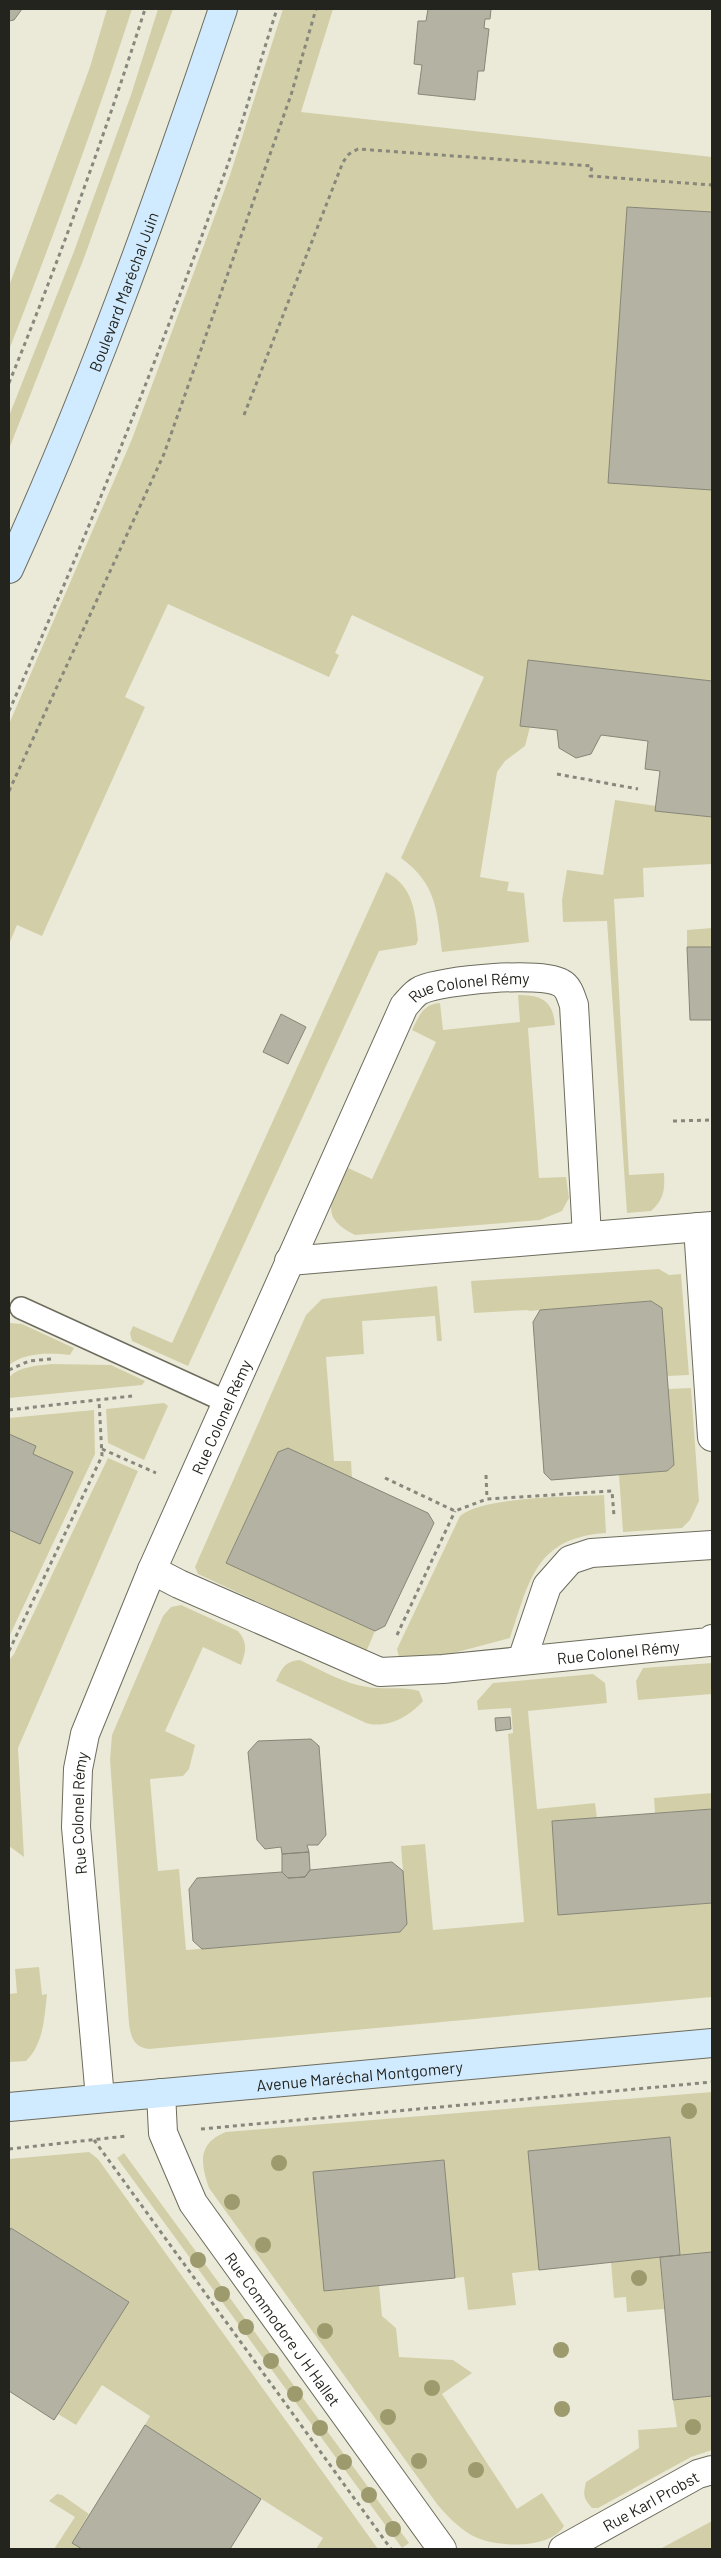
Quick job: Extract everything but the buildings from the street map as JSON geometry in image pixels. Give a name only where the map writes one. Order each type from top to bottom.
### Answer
[{"type":"street","name":"Boulevard Maréchal Juin","points":[[9,569],[101,353],[172,162],[223,9]]},
{"type":"street","name":"Rue Colonel Rémy","points":[[100,2098],[76,1827],[78,1769],[85,1734],[152,1570],[404,1006],[419,990],[436,986],[508,977],[533,976],[561,982],[568,989],[574,1005],[587,1236]]},
{"type":"street","points":[[290,1261],[705,1226],[712,1437]]},
{"type":"street","points":[[522,1660],[547,1586],[557,1572],[570,1560],[591,1553],[712,1545]]},
{"type":"street","name":"Rue Colonel Rémy","points":[[152,1570],[179,1584],[380,1672],[443,1669],[709,1642],[712,1639]]},
{"type":"street","name":"Avenue Maréchal Montgomery","points":[[9,2107],[712,2042]]},
{"type":"street","name":"Rue Commodore J H Hallet","points":[[161,2093],[163,2133],[193,2203],[442,2549]]},
{"type":"street","name":"Rue Karl Probst","points":[[563,2549],[698,2474],[712,2470]]},
{"type":"lane","points":[[21,1308],[227,1402]]},
{"type":"path","points":[[9,383],[62,250],[119,91],[145,9]]},
{"type":"path","points":[[9,711],[45,632],[126,437],[225,173],[277,9]]},
{"type":"path","points":[[9,791],[164,454],[291,95],[316,9]]},
{"type":"path","points":[[244,415],[344,162],[349,154],[358,149],[592,166],[590,176],[712,185]]},
{"type":"path","points":[[557,774],[638,789]]},
{"type":"path","points":[[673,1122],[712,1120]]},
{"type":"path","points":[[9,1410],[154,1393],[166,1374]]},
{"type":"path","points":[[9,1651],[102,1456],[98,1400]]},
{"type":"path","points":[[102,1449],[159,1475]]},
{"type":"path","points":[[486,1475],[487,1499]]},
{"type":"path","points":[[385,1478],[455,1512]]},
{"type":"path","points":[[380,1672],[455,1512],[487,1499],[612,1491],[616,1551]]},
{"type":"path","points":[[222,2127],[712,2082]]},
{"type":"path","points":[[9,2149],[93,2139],[391,2549]]},
{"type":"shaded area","points":[[107,9],[132,9],[73,180],[9,350],[9,286],[90,67]]},
{"type":"shaded area","points":[[158,9],[173,9],[84,258],[9,449],[9,416],[73,254],[131,95]]},
{"type":"shaded area","points":[[283,9],[333,9],[301,112],[712,157],[712,681],[528,660],[520,726],[530,727],[525,746],[505,761],[497,772],[480,877],[509,882],[507,891],[524,893],[529,942],[442,952],[439,924],[433,900],[422,878],[401,858],[484,677],[352,615],[335,653],[339,655],[329,677],[168,604],[125,697],[145,707],[42,936],[17,925],[9,944],[9,724],[132,439],[230,175]]},
{"type":"shaded area","points":[[615,800],[656,806],[656,811],[712,817],[712,864],[643,868],[644,897],[614,899],[629,1175],[664,1173],[664,1189],[655,1207],[651,1211],[627,1213],[607,921],[563,922],[562,900],[567,870],[603,875]]},
{"type":"shaded area","points":[[386,872],[395,878],[408,893],[414,910],[418,940],[416,945],[379,951],[188,1366],[132,1341],[130,1333],[133,1326],[172,1343]]},
{"type":"shaded area","points":[[712,928],[712,947],[687,947],[687,930]]},
{"type":"shaded area","points":[[518,995],[533,996],[544,1001],[552,1010],[554,1017],[555,1025],[528,1028],[539,1178],[566,1177],[569,1198],[562,1211],[540,1220],[355,1235],[343,1228],[335,1221],[332,1213],[331,1206],[337,1188],[348,1168],[372,1179],[436,1042],[412,1030],[422,1012],[429,1006],[440,1003],[443,1030],[520,1022]]},
{"type":"shaded area","points":[[659,1269],[669,1275],[681,1274],[689,1375],[667,1376],[662,1309],[651,1301],[529,1311],[474,1313],[471,1281]]},
{"type":"shaded area","points":[[437,1286],[442,1341],[437,1341],[435,1316],[362,1321],[364,1354],[326,1357],[334,1461],[351,1461],[352,1478],[288,1449],[278,1452],[226,1562],[375,1631],[366,1652],[198,1574],[195,1567],[306,1315],[322,1299]]},
{"type":"shaded area","points":[[9,1323],[22,1324],[74,1348],[70,1355],[46,1354],[30,1356],[9,1365]]},
{"type":"shaded area","points":[[51,1364],[111,1365],[145,1381],[142,1385],[9,1398],[9,1377],[24,1369]]},
{"type":"shaded area","points":[[691,1388],[699,1501],[690,1520],[682,1528],[623,1532],[619,1475],[667,1471],[674,1465],[668,1389]]},
{"type":"shaded area","points":[[164,1403],[168,1406],[144,1460],[108,1443],[106,1409]]},
{"type":"shaded area","points":[[94,1410],[95,1454],[9,1637],[9,1530],[40,1544],[33,1454],[36,1446],[9,1434],[9,1418]]},
{"type":"shaded area","points":[[108,1458],[138,1471],[18,1748],[24,1857],[9,1846],[9,1660],[14,1654]]},
{"type":"shaded area","points":[[604,1495],[606,1533],[582,1537],[564,1543],[550,1553],[530,1581],[510,1638],[446,1655],[399,1657],[397,1649],[460,1516],[472,1509],[507,1501]]},
{"type":"shaded area","points":[[181,1605],[238,1631],[245,1643],[241,1665],[203,1647],[165,1731],[195,1745],[189,1769],[183,1776],[150,1779],[158,1871],[179,1869],[186,1950],[400,1932],[407,1923],[401,1846],[425,1844],[433,1930],[524,1922],[508,1734],[513,1733],[511,1708],[478,1710],[477,1701],[493,1683],[593,1674],[605,1683],[607,1703],[528,1711],[537,1809],[595,1803],[597,1818],[552,1822],[558,1915],[712,1903],[712,1997],[149,2049],[137,2044],[132,2038],[129,2024],[110,1760],[112,1735],[163,1616],[171,1607]]},
{"type":"shaded area","points":[[300,1660],[351,1683],[374,1688],[419,1691],[423,1701],[404,1717],[390,1723],[366,1723],[276,1681],[280,1672],[287,1664]]},
{"type":"shaded area","points":[[712,1663],[712,1694],[638,1700],[636,1681],[643,1668]]},
{"type":"shaded area","points":[[712,1793],[712,1809],[655,1813],[654,1798]]},
{"type":"shaded area","points":[[39,1967],[42,1995],[47,1994],[40,2038],[26,2061],[9,2062],[9,1994],[17,1993],[15,1969]]},
{"type":"shaded area","points":[[712,2092],[712,2252],[680,2255],[670,2137],[528,2151],[539,2270],[512,2273],[516,2305],[468,2310],[464,2277],[455,2278],[444,2160],[313,2172],[379,2285],[382,2316],[396,2328],[399,2357],[453,2360],[472,2373],[442,2394],[517,2509],[542,2493],[564,2526],[557,2534],[534,2543],[507,2544],[471,2535],[453,2521],[437,2504],[209,2188],[204,2170],[203,2162],[206,2148],[217,2136],[226,2132]]},
{"type":"shaded area","points":[[89,2152],[98,2159],[378,2549],[316,2549],[323,2538],[145,2425],[150,2416],[102,2385],[76,2425],[58,2414],[129,2302],[12,2228],[9,2232],[9,2159]]},
{"type":"shaded area","points":[[124,2153],[409,2543],[402,2548],[117,2158]]},
{"type":"shaded area","points":[[660,2257],[664,2309],[627,2312],[626,2297],[614,2298],[611,2262]]},
{"type":"shaded area","points":[[712,2396],[712,2450],[691,2457],[598,2508],[592,2508],[584,2496],[586,2482],[639,2448],[638,2430],[677,2427],[673,2400]]},
{"type":"shaded area","points":[[57,2494],[62,2495],[89,2514],[72,2542],[82,2549],[54,2549],[75,2517],[49,2501]]},
{"type":"shaded area","points":[[712,2521],[712,2549],[660,2549]]}]
